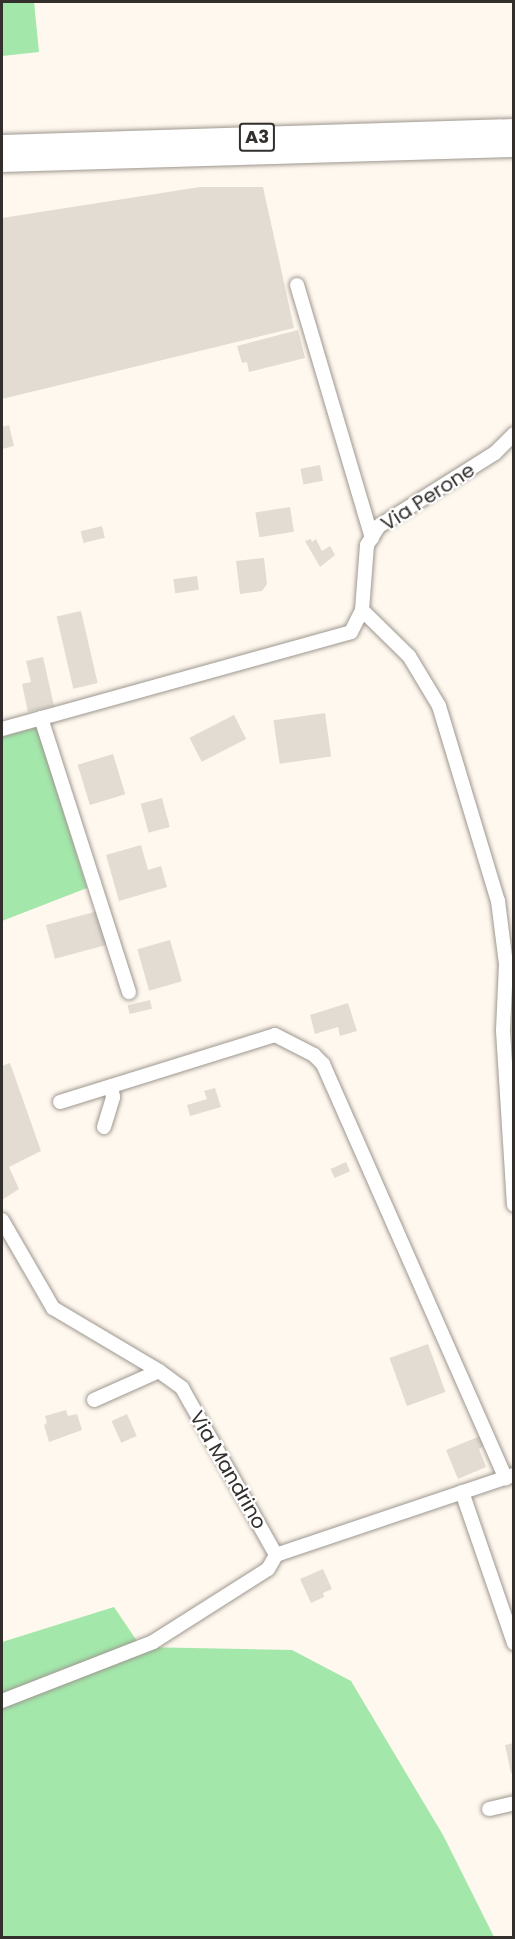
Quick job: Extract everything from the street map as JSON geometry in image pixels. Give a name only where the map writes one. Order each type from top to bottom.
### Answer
[{"type":"highway","name":"A3","points":[[2,145],[513,129]]},
{"type":"highway","name":"A3","points":[[2,162],[513,147]]},
{"type":"street","points":[[297,285],[372,538]]},
{"type":"street","name":"Via Perone","points":[[362,610],[367,545],[379,526],[495,453],[513,434]]},
{"type":"street","points":[[2,729],[328,640],[351,632],[362,610],[409,656],[439,706],[498,901],[506,964],[503,1031],[513,1205]]},
{"type":"street","points":[[41,718],[129,992]]},
{"type":"street","points":[[2,1701],[153,1642],[268,1569],[276,1555],[510,1476],[323,1064],[314,1055],[275,1035],[60,1102]]},
{"type":"street","points":[[104,1127],[113,1097],[111,1086]]},
{"type":"street","name":"Via Mandrino","points":[[2,1220],[53,1308],[159,1371],[182,1388],[276,1555]]},
{"type":"street","points":[[94,1400],[159,1371]]},
{"type":"street","points":[[462,1492],[513,1643]]},
{"type":"street","points":[[489,1809],[513,1803]]},
{"type":"green space","points":[[2,2],[34,2],[39,52],[2,56]]},
{"type":"green space","points":[[37,727],[87,888],[2,921],[2,737]]},
{"type":"green space","points":[[114,1607],[141,1647],[292,1650],[351,1681],[443,1835],[494,1937],[2,1938],[2,1642]]},
{"type":"building","points":[[200,187],[263,187],[294,328],[2,399],[2,218]]},
{"type":"building","points":[[298,330],[305,358],[249,372],[247,362],[242,363],[237,346]]},
{"type":"building","points":[[9,425],[14,446],[2,449],[2,427]]},
{"type":"building","points":[[320,465],[323,481],[303,485],[300,469]]},
{"type":"building","points":[[290,507],[294,532],[259,537],[255,512]]},
{"type":"building","points":[[102,526],[105,538],[84,543],[81,531]]},
{"type":"building","points":[[311,539],[312,542],[316,539],[322,551],[330,546],[335,555],[320,567],[305,541]]},
{"type":"building","points":[[264,558],[267,584],[262,591],[240,594],[236,561]]},
{"type":"building","points":[[197,576],[199,590],[175,593],[173,579]]},
{"type":"building","points":[[81,611],[98,683],[73,689],[57,617]]},
{"type":"building","points":[[43,657],[54,706],[28,712],[22,684],[31,682],[26,661]]},
{"type":"building","points":[[325,713],[331,757],[280,764],[274,720]]},
{"type":"building","points":[[234,715],[246,739],[202,762],[189,738]]},
{"type":"building","points":[[113,754],[125,794],[90,805],[78,765]]},
{"type":"building","points":[[162,798],[170,827],[149,833],[141,804]]},
{"type":"building","points":[[141,845],[148,870],[161,866],[167,887],[119,901],[106,855]]},
{"type":"building","points":[[98,911],[107,945],[55,959],[46,925]]},
{"type":"building","points":[[170,940],[182,981],[149,991],[137,949]]},
{"type":"building","points":[[150,1000],[152,1009],[130,1014],[128,1005]]},
{"type":"building","points":[[348,1003],[357,1031],[340,1036],[338,1027],[315,1034],[310,1015]]},
{"type":"building","points":[[10,1063],[41,1151],[9,1167],[19,1189],[2,1200],[2,1066]]},
{"type":"building","points":[[215,1088],[221,1107],[190,1116],[187,1105],[207,1099],[204,1091]]},
{"type":"building","points":[[346,1162],[350,1171],[335,1178],[330,1169]]},
{"type":"building","points":[[428,1344],[445,1392],[407,1406],[389,1358]]},
{"type":"building","points":[[66,1410],[68,1416],[77,1414],[82,1430],[49,1442],[44,1425],[47,1423],[45,1416]]},
{"type":"building","points":[[127,1414],[137,1436],[121,1443],[111,1421]]},
{"type":"building","points":[[480,1436],[484,1446],[479,1449],[486,1467],[458,1479],[446,1450]]},
{"type":"building","points":[[323,1569],[332,1589],[323,1593],[324,1597],[311,1603],[300,1579]]},
{"type":"building","points":[[514,1743],[514,1773],[511,1773],[505,1745]]}]
